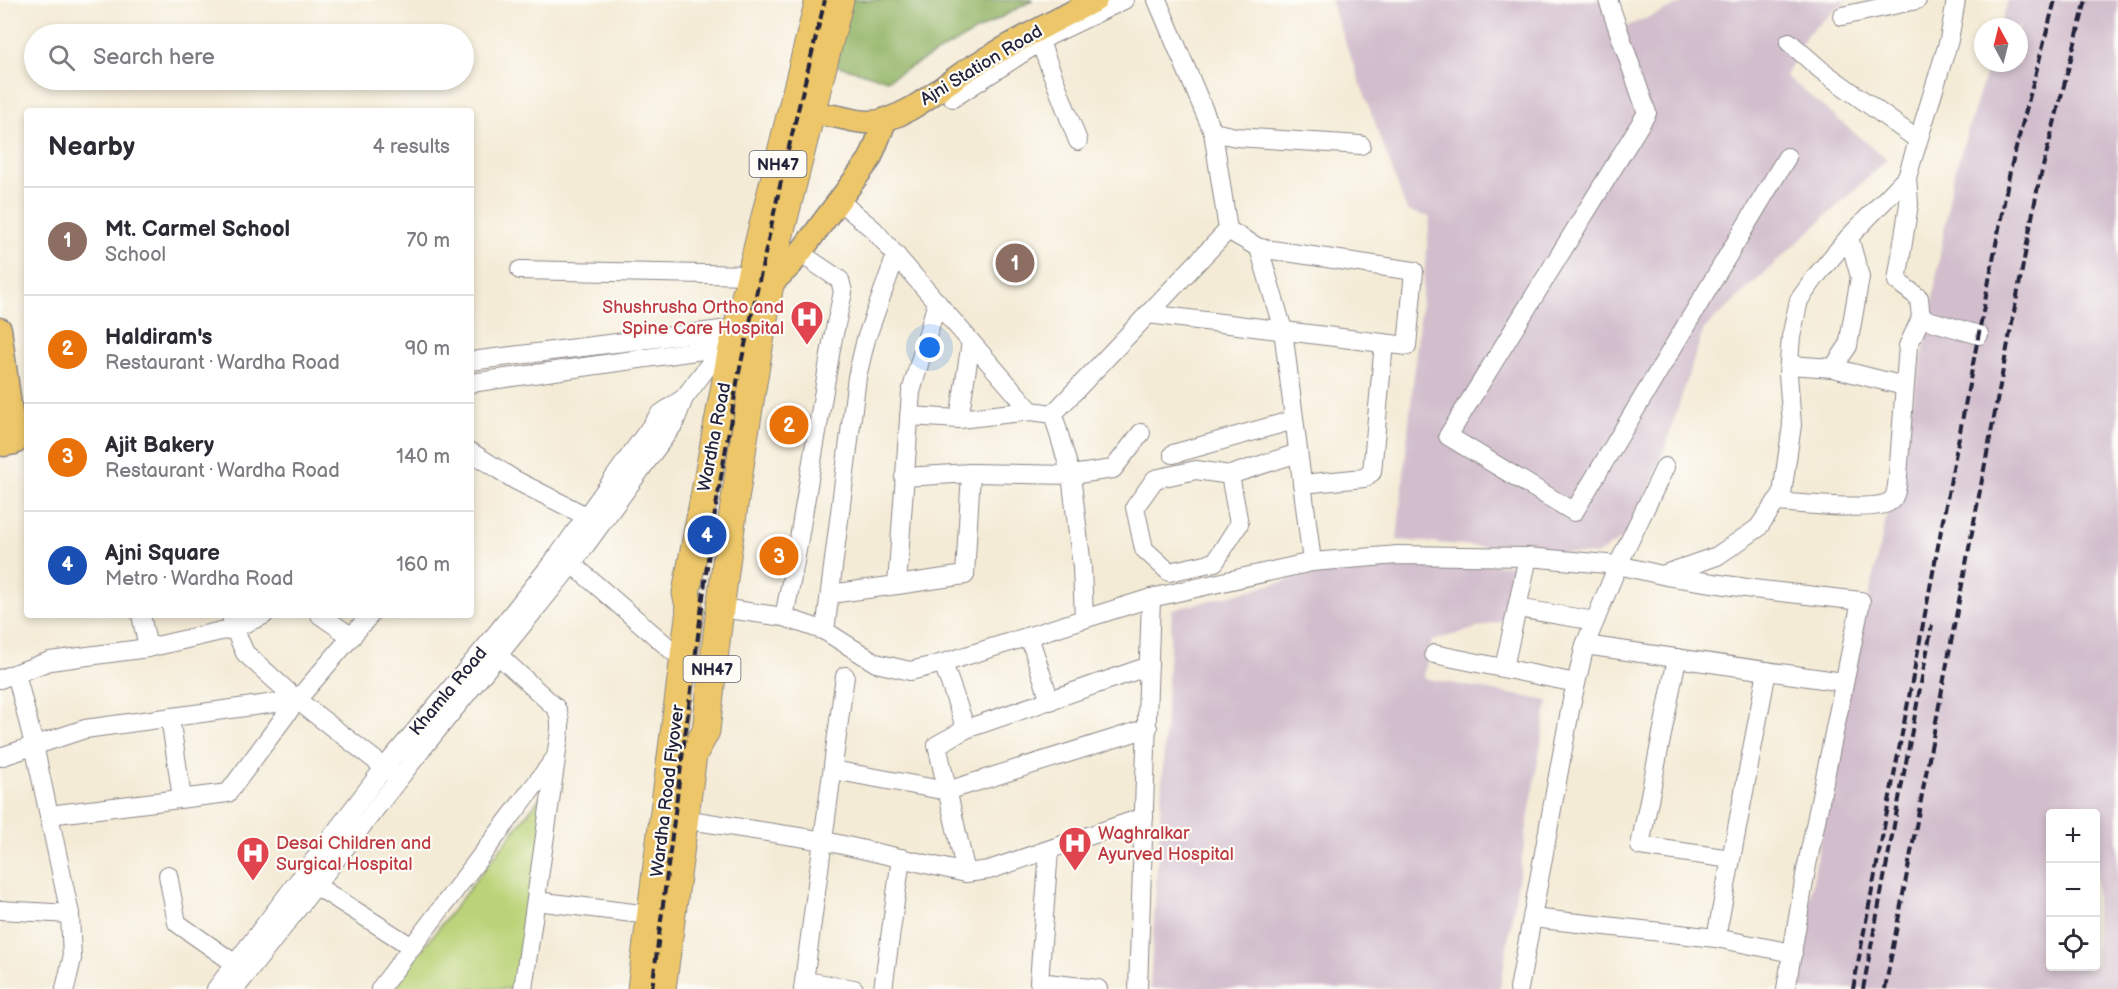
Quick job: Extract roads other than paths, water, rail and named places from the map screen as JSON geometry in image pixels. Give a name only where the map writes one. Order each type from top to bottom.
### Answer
[{"type":"highway","name":"Wardha Road","points":[[706,731],[760,280],[802,107],[819,0]]},
{"type":"highway","name":"Wardha Road","points":[[802,107],[840,0]]},
{"type":"highway","name":"Wardha Road","points":[[686,593],[733,343],[760,280]]},
{"type":"highway","name":"Wardha Road Flyover","points":[[641,989],[690,610],[686,593]]},
{"type":"highway","name":"Wardha Road Flyover","points":[[662,989],[693,755],[706,731]]},
{"type":"main road","name":"Ajni Station Road","points":[[896,112],[1032,22],[1073,0]]},
{"type":"main road","name":"Ajni Station Road","points":[[896,112],[919,103],[966,71],[1026,36],[1096,0]]},
{"type":"main road","points":[[760,280],[800,252],[870,159],[896,112],[867,111],[834,105],[802,107]]},
{"type":"main road","points":[[0,329],[10,430]]},
{"type":"street","points":[[953,98],[1040,42],[1124,0]]},
{"type":"street","points":[[1157,0],[1213,132],[1228,230]]},
{"type":"street","points":[[1608,0],[1647,113],[1448,436],[1574,512],[1787,157]]},
{"type":"street","points":[[1842,16],[1917,0]]},
{"type":"street","points":[[1776,502],[1870,507],[1889,502],[1895,495],[1908,346],[1921,318],[1919,298],[1896,281],[1908,204],[1907,177],[1949,40],[1956,0]]},
{"type":"street","points":[[1040,42],[1078,141]]},
{"type":"street","points":[[1789,42],[1821,70],[1918,140]]},
{"type":"street","points":[[1213,132],[1236,137],[1361,145]]},
{"type":"street","points":[[1662,575],[1717,556],[1758,528],[1782,494],[1792,424],[1789,365],[1791,337],[1799,300],[1848,237],[1907,177]]},
{"type":"street","points":[[838,200],[874,230],[1031,411]]},
{"type":"street","points":[[1148,314],[1407,346],[1414,271],[1259,248],[1228,230]]},
{"type":"street","points":[[1053,414],[1228,230]]},
{"type":"street","points":[[1833,368],[1848,346],[1860,277],[1848,237]]},
{"type":"street","points":[[1259,248],[1283,330],[1312,562]]},
{"type":"street","points":[[784,617],[843,292],[840,280],[800,252]]},
{"type":"street","points":[[825,631],[857,377],[866,339],[896,255]]},
{"type":"street","points":[[520,270],[760,280]]},
{"type":"street","points":[[897,585],[911,392],[937,303]]},
{"type":"street","points":[[1921,318],[1979,335]]},
{"type":"street","points":[[474,381],[694,342]]},
{"type":"street","points":[[474,361],[694,342],[733,343]]},
{"type":"street","points":[[959,419],[971,342]]},
{"type":"street","name":"Khamla Road","points":[[216,989],[234,963],[391,773],[498,655],[566,559],[674,424],[684,398],[712,361],[733,343]]},
{"type":"street","points":[[1302,484],[1364,478],[1372,472],[1384,343]]},
{"type":"street","points":[[1789,365],[1833,368],[1904,386]]},
{"type":"street","name":"Khamla Road","points":[[235,989],[315,885],[391,773],[487,645],[566,559],[586,516],[659,415],[684,398]]},
{"type":"street","points":[[909,416],[959,419],[1031,411],[1053,414]]},
{"type":"street","points":[[1053,414],[1071,475],[1082,567],[1084,619]]},
{"type":"street","points":[[1173,454],[1294,420]]},
{"type":"street","points":[[904,477],[971,473],[1071,475],[1113,470],[1141,433]]},
{"type":"street","points":[[1230,475],[1239,524],[1215,562],[1169,572],[1144,549],[1135,507],[1155,478],[1196,470],[1230,475],[1298,453]]},
{"type":"street","points":[[474,454],[515,480],[586,516]]},
{"type":"street","points":[[1523,987],[1532,918],[1585,645],[1618,566],[1665,467]]},
{"type":"street","points":[[830,594],[965,575],[971,473]]},
{"type":"street","points":[[720,608],[784,617],[825,631],[876,663],[910,671],[943,663],[1151,598],[1312,562],[1398,555],[1528,557],[1618,566],[1753,589],[1860,602],[1806,870],[1786,989]]},
{"type":"street","points":[[1504,668],[1528,557]]},
{"type":"street","points":[[566,559],[676,654]]},
{"type":"street","points":[[1185,568],[1191,589]]},
{"type":"street","name":"Wardha Road","points":[[632,989],[660,762],[686,593]]},
{"type":"street","points":[[1138,989],[1151,598]]},
{"type":"street","points":[[1517,608],[1595,621]]},
{"type":"street","points":[[142,618],[148,648]]},
{"type":"street","points":[[65,989],[72,959],[70,914],[34,745],[8,676],[50,661],[148,648],[248,618]]},
{"type":"street","points":[[324,618],[352,637]]},
{"type":"street","points":[[49,815],[228,793],[297,700],[368,618]]},
{"type":"street","points":[[232,621],[245,653],[297,700],[391,773]]},
{"type":"street","points":[[1029,636],[1050,700]]},
{"type":"street","points":[[1585,645],[1843,682]]},
{"type":"street","points":[[1434,654],[1576,683]]},
{"type":"street","points":[[498,655],[556,708],[560,715],[523,989]]},
{"type":"street","points":[[1677,658],[1640,846],[1731,859]]},
{"type":"street","points":[[943,663],[966,729]]},
{"type":"street","points":[[966,873],[937,745],[966,729],[1149,666]]},
{"type":"street","points":[[1716,938],[1767,671]]},
{"type":"street","points":[[845,676],[825,841],[804,985],[854,989]]},
{"type":"street","points":[[0,757],[86,729],[297,700]]},
{"type":"street","points":[[170,717],[182,798]]},
{"type":"street","points":[[833,770],[947,790],[1148,728]]},
{"type":"street","name":"Wardha Road","points":[[675,989],[706,731]]},
{"type":"street","points":[[380,989],[556,757]]},
{"type":"street","points":[[696,821],[825,841],[966,873],[989,870],[1144,817]]},
{"type":"street","points":[[1049,850],[1039,982],[1098,989]]},
{"type":"street","points":[[883,989],[901,858]]},
{"type":"street","points":[[168,875],[177,922],[234,963]]},
{"type":"street","points":[[315,885],[412,947]]},
{"type":"street","points":[[536,901],[641,914]]},
{"type":"street","points":[[0,910],[70,914]]},
{"type":"street","points":[[1532,918],[1716,938],[1793,953]]},
{"type":"railway","points":[[652,989],[711,536],[738,377],[785,163],[825,0]]},
{"type":"railway","points":[[1853,989],[2010,171],[2055,0]]},
{"type":"railway","points":[[1885,989],[2038,186],[2086,0]]},
{"type":"railway","points":[[1863,989],[1932,625]]},
{"type":"place","name":"Mt. Carmel School","points":[[1015,263]]},
{"type":"place","name":"Shushrusha Ortho and Spine Care Hospital","points":[[807,346]]},
{"type":"place","name":"Haldiram's","points":[[789,425]]},
{"type":"place","name":"Ajni Square","points":[[707,535]]},
{"type":"place","name":"Ajit Bakery","points":[[779,556]]},
{"type":"place","name":"Waghralkar Ayurved Hospital","points":[[1075,872]]},
{"type":"place","name":"Desai Children and Surgical Hospital","points":[[253,882]]}]
